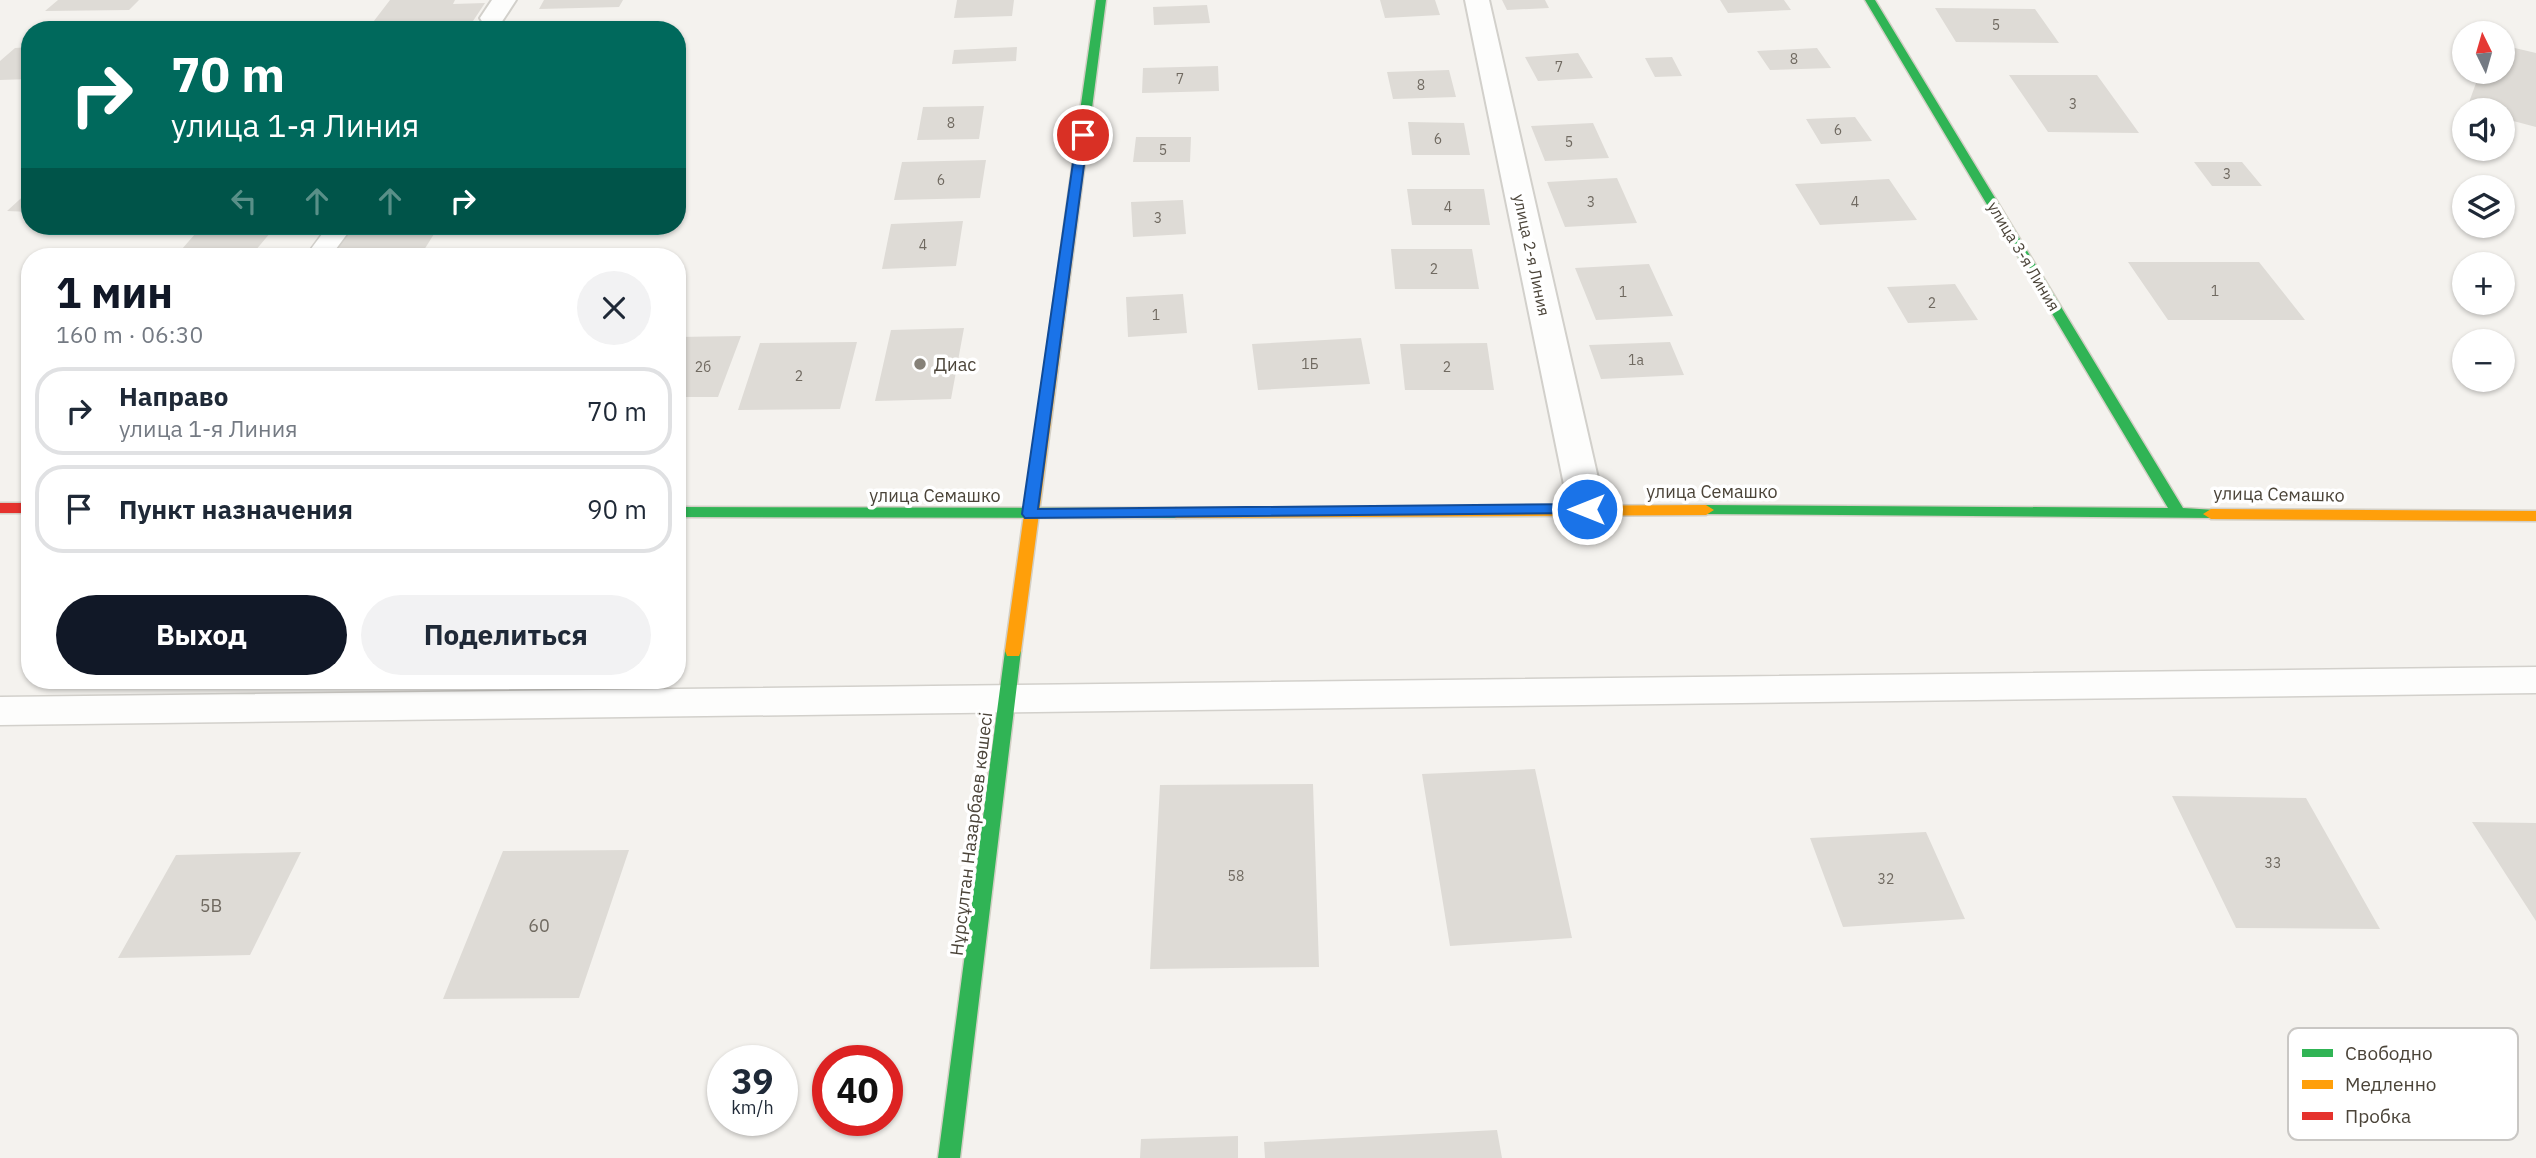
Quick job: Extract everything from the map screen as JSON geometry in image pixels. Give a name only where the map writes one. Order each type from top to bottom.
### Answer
[{"type":"street","name":"Нұрсұлтан Назарбаев көшесі","points":[[949,1158],[1030,514],[1101,0]]},
{"type":"street","name":"улица 2-я Линия","points":[[1477,0],[1587,509]]},
{"type":"street","name":"улица 3-я Линия","points":[[1870,0],[2178,512]]},
{"type":"street","points":[[0,508],[21,508]]},
{"type":"street","name":"улица Семашко","points":[[686,512],[1030,514],[1587,509],[2536,516]]},
{"type":"lane","points":[[0,711],[2536,680]]},
{"type":"building","points":[[58,0],[139,0],[129,10],[45,11]]},
{"type":"building","points":[[390,0],[485,3],[473,21],[374,21]]},
{"type":"building","points":[[544,0],[623,0],[619,7],[539,9]]},
{"type":"building","points":[[957,0],[1014,0],[1012,16],[954,18]]},
{"type":"building","points":[[1380,0],[1435,0],[1440,15],[1385,18]]},
{"type":"building","points":[[1502,0],[1545,0],[1549,8],[1507,10]]},
{"type":"building","points":[[1720,0],[1784,0],[1791,10],[1728,13]]},
{"type":"building","points":[[1207,5],[1210,23],[1154,25],[1153,7]]},
{"type":"building","points":[[1935,8],[2035,9],[2059,43],[1956,42]]},
{"type":"building","points":[[1017,47],[1016,61],[952,64],[954,50]]},
{"type":"building","points":[[15,48],[21,48],[21,79],[0,80],[0,61]]},
{"type":"building","points":[[1817,48],[1831,68],[1770,70],[1757,51]]},
{"type":"building","points":[[2515,48],[2536,53],[2536,127],[2515,121],[2515,98],[2471,98],[2476,84],[2515,84]]},
{"type":"building","points":[[1578,53],[1593,78],[1538,81],[1525,57]]},
{"type":"building","points":[[1672,57],[1682,76],[1655,77],[1645,58]]},
{"type":"building","points":[[1218,66],[1219,91],[1142,93],[1143,68]]},
{"type":"building","points":[[1449,70],[1456,97],[1393,99],[1387,72]]},
{"type":"building","points":[[2009,75],[2097,75],[2139,133],[2048,132]]},
{"type":"building","points":[[984,106],[979,139],[917,140],[923,107]]},
{"type":"building","points":[[1855,117],[1872,141],[1821,144],[1806,119]]},
{"type":"building","points":[[1408,122],[1464,123],[1470,155],[1412,155]]},
{"type":"building","points":[[1593,123],[1609,158],[1545,161],[1531,126]]},
{"type":"building","points":[[1136,137],[1191,137],[1190,162],[1133,162]]},
{"type":"building","points":[[986,160],[980,198],[894,200],[902,162]]},
{"type":"building","points":[[2194,162],[2242,162],[2262,186],[2212,186]]},
{"type":"building","points":[[1617,178],[1637,223],[1565,227],[1547,182]]},
{"type":"building","points":[[1889,179],[1917,220],[1820,225],[1795,184]]},
{"type":"building","points":[[1407,189],[1484,189],[1490,225],[1412,225]]},
{"type":"building","points":[[21,198],[21,212],[7,211]]},
{"type":"building","points":[[1183,200],[1186,234],[1133,237],[1131,202]]},
{"type":"building","points":[[963,221],[956,266],[882,269],[891,224]]},
{"type":"building","points":[[194,235],[268,235],[258,248],[183,248]]},
{"type":"building","points":[[343,235],[433,235],[425,248],[334,248]]},
{"type":"building","points":[[1391,249],[1472,249],[1479,289],[1395,289]]},
{"type":"building","points":[[2128,262],[2259,262],[2305,320],[2168,320]]},
{"type":"building","points":[[1649,264],[1673,316],[1596,320],[1575,268]]},
{"type":"building","points":[[1955,284],[1978,320],[1908,323],[1887,287]]},
{"type":"building","points":[[1183,294],[1187,333],[1128,337],[1126,297]]},
{"type":"building","name":"Диас","points":[[964,328],[951,399],[875,401],[891,330]]},
{"type":"building","points":[[741,336],[718,397],[686,397],[686,337]]},
{"type":"building","points":[[1361,338],[1370,384],[1258,390],[1252,344]]},
{"type":"building","points":[[857,342],[840,409],[738,410],[760,343]]},
{"type":"building","points":[[1670,342],[1684,375],[1601,379],[1589,345]]},
{"type":"building","points":[[1487,343],[1494,390],[1405,390],[1400,344]]},
{"type":"building","points":[[1535,769],[1572,938],[1450,946],[1422,774]]},
{"type":"building","points":[[1313,784],[1319,967],[1150,969],[1160,785]]},
{"type":"building","points":[[2172,796],[2306,798],[2380,929],[2236,928]]},
{"type":"building","points":[[2472,822],[2536,823],[2536,921]]},
{"type":"building","points":[[1926,832],[1965,919],[1843,927],[1810,838]]},
{"type":"building","points":[[629,850],[579,998],[443,999],[503,851]]},
{"type":"building","points":[[301,852],[250,955],[118,958],[176,855]]},
{"type":"building","points":[[1497,1130],[1502,1158],[1265,1158],[1264,1142]]},
{"type":"building","points":[[1238,1136],[1238,1158],[1140,1158],[1141,1139]]},
{"type":"traffic: fast","points":[[1082,139],[1101,0]]},
{"type":"traffic: fast","points":[[1870,0],[2178,512]]},
{"type":"traffic: fast","points":[[1706,510],[2211,514]]},
{"type":"traffic: fast","points":[[686,512],[1176,513]]},
{"type":"traffic: fast","points":[[949,1158],[1013,651]]},
{"type":"traffic: slow","points":[[1013,651],[1082,139]]},
{"type":"traffic: slow","points":[[1176,513],[1706,510]]},
{"type":"traffic: slow","points":[[2211,514],[2536,516]]},
{"type":"traffic: jam","points":[[0,508],[21,508]]},
{"type":"place","name":"Диас","points":[[920,364]]},
{"type":"route","points":[[1083,135],[1030,514],[1587,509]]}]
